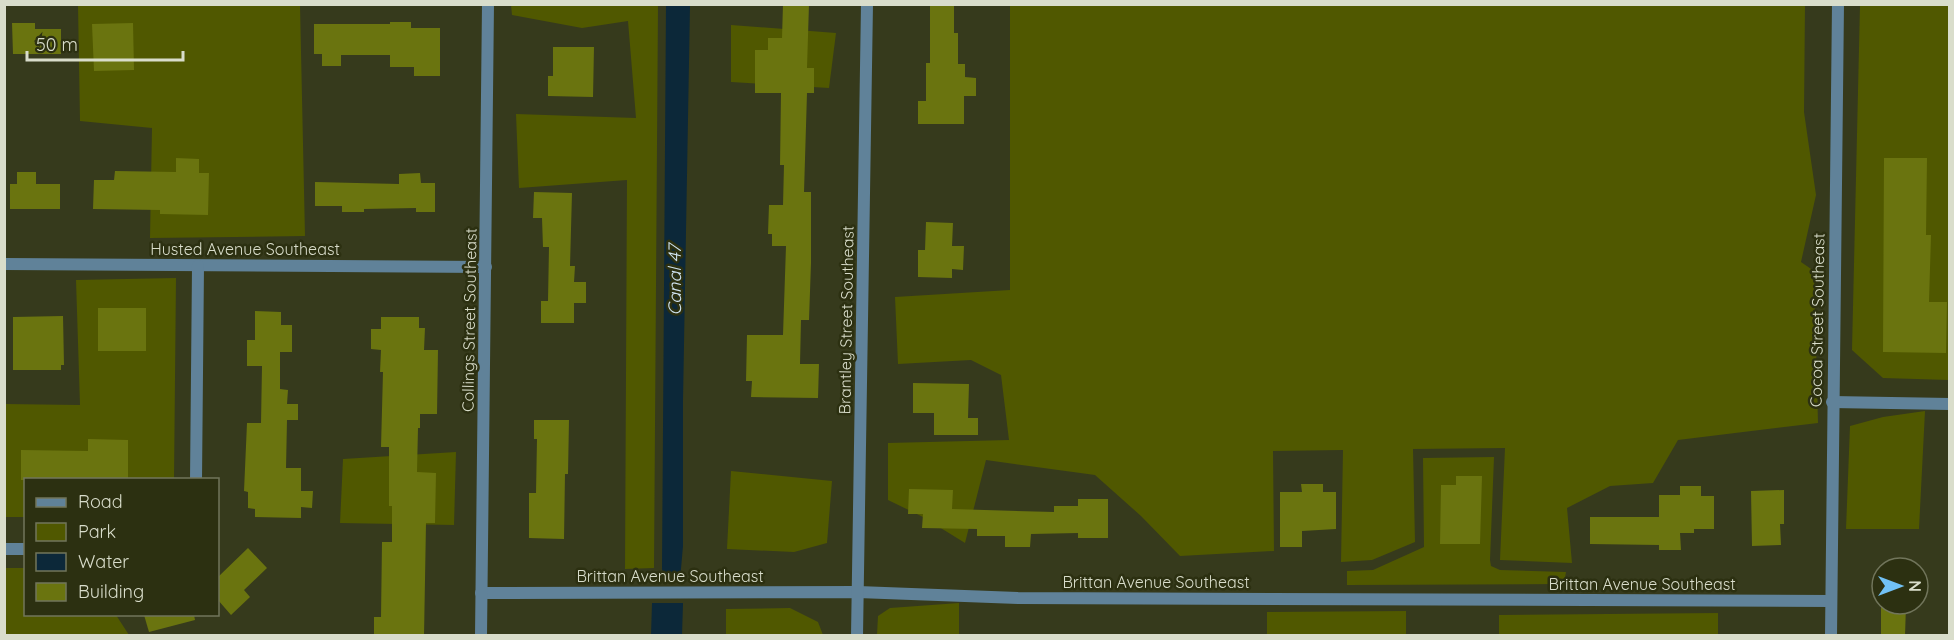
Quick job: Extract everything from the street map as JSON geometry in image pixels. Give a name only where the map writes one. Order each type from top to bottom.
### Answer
[{"type":"street","name":"Collings Street Southeast","points":[[481,636],[488,4]]},
{"type":"street","name":"Brantley Street Southeast","points":[[857,636],[867,4]]},
{"type":"street","name":"Cocoa Street Southeast","points":[[1831,636],[1838,4]]},
{"type":"street","name":"Husted Avenue Southeast","points":[[4,264],[486,267]]},
{"type":"street","points":[[196,478],[198,266]]},
{"type":"street","points":[[1832,402],[1950,404]]},
{"type":"street","points":[[4,549],[24,549]]},
{"type":"street","name":"Brittan Avenue Southeast","points":[[481,593],[858,592],[1018,598],[1831,601]]},
{"type":"green space","points":[[78,5],[300,5],[305,236],[150,238],[152,128],[80,121]]},
{"type":"green space","points":[[511,5],[658,5],[654,568],[625,569],[627,180],[519,188],[516,114],[636,118],[628,21],[582,28],[512,15]]},
{"type":"green space","points":[[1010,5],[1805,5],[1804,112],[1816,195],[1801,262],[1814,271],[1818,423],[1678,440],[1653,483],[1610,486],[1567,508],[1572,563],[1500,560],[1505,448],[1413,449],[1415,542],[1372,560],[1341,562],[1343,450],[1273,451],[1274,551],[1180,556],[1141,516],[1095,475],[986,460],[965,543],[923,517],[888,500],[888,443],[1009,440],[1001,375],[971,360],[898,364],[895,297],[1010,290]]},
{"type":"green space","points":[[1860,5],[1949,5],[1949,380],[1883,378],[1852,350]]},
{"type":"green space","points":[[731,25],[836,33],[829,88],[731,82]]},
{"type":"green space","points":[[176,278],[174,478],[24,478],[24,517],[5,517],[5,404],[80,405],[76,280]]},
{"type":"green space","points":[[1925,411],[1919,529],[1846,529],[1850,426],[1883,417]]},
{"type":"green space","points":[[456,452],[454,525],[340,523],[343,459]]},
{"type":"green space","points":[[1494,457],[1491,566],[1500,570],[1566,572],[1564,584],[1347,585],[1347,571],[1373,570],[1424,547],[1423,458]]},
{"type":"green space","points":[[731,471],[832,481],[827,543],[794,552],[727,549]]},
{"type":"green space","points":[[4,568],[24,568],[24,616],[117,616],[129,635],[5,635]]},
{"type":"green space","points":[[959,603],[959,635],[877,635],[878,616],[890,608]]},
{"type":"green space","points":[[790,608],[818,622],[823,635],[726,635],[726,609]]},
{"type":"green space","points":[[1406,611],[1406,635],[1267,635],[1267,612]]},
{"type":"green space","points":[[1718,613],[1718,635],[1499,635],[1499,615]]},
{"type":"water","name":"Canal 47","points":[[666,5],[690,5],[683,401],[683,546],[680,580],[665,580],[662,569]]},
{"type":"water","points":[[652,603],[683,603],[682,635],[651,635]]},
{"type":"building","points":[[783,4],[809,4],[807,68],[814,68],[814,93],[807,93],[804,192],[811,192],[811,263],[809,320],[801,320],[800,364],[819,364],[818,398],[751,397],[752,381],[746,381],[747,335],[783,335],[786,246],[772,246],[772,234],[768,234],[769,205],[783,205],[784,165],[780,165],[781,93],[755,93],[755,50],[768,50],[768,38],[782,38]]},
{"type":"building","points":[[930,4],[954,4],[954,33],[958,33],[958,64],[965,64],[965,77],[976,78],[976,96],[964,96],[964,124],[918,124],[918,101],[926,101],[926,63],[930,63]]},
{"type":"building","points":[[390,22],[411,22],[411,28],[440,28],[440,76],[414,76],[414,67],[390,67],[390,55],[341,55],[341,66],[322,66],[322,54],[314,54],[314,24],[390,24]]},
{"type":"building","points":[[12,23],[35,23],[35,29],[61,29],[61,54],[13,54]]},
{"type":"building","points":[[133,23],[134,70],[94,71],[92,24]]},
{"type":"building","points":[[553,47],[594,47],[593,97],[548,96],[548,76],[553,76]]},
{"type":"building","points":[[176,158],[199,159],[199,173],[209,173],[208,215],[160,214],[160,210],[93,209],[94,180],[114,180],[115,171],[176,172]]},
{"type":"building","points":[[1884,158],[1927,158],[1926,235],[1931,235],[1929,302],[1947,302],[1946,353],[1883,352]]},
{"type":"building","points":[[17,172],[36,172],[36,184],[60,184],[60,209],[10,209],[10,184],[17,184]]},
{"type":"building","points":[[420,173],[421,183],[435,183],[435,212],[416,212],[416,208],[364,209],[364,212],[342,212],[342,206],[315,206],[315,182],[399,184],[399,174]]},
{"type":"building","points":[[534,192],[572,193],[570,266],[575,266],[574,282],[586,282],[586,303],[574,303],[574,323],[541,323],[541,301],[548,301],[549,247],[543,247],[542,218],[533,218]]},
{"type":"building","points":[[926,222],[953,223],[952,246],[964,246],[963,270],[952,269],[952,278],[918,277],[918,250],[925,250]]},
{"type":"building","points":[[98,308],[146,308],[146,351],[98,351]]},
{"type":"building","points":[[255,311],[281,312],[281,325],[292,325],[292,352],[280,352],[280,389],[288,390],[287,404],[298,404],[298,420],[287,420],[286,468],[301,468],[301,491],[313,491],[312,508],[301,507],[301,518],[255,517],[255,509],[248,508],[248,492],[244,491],[247,423],[261,423],[262,366],[247,366],[247,340],[255,340]]},
{"type":"building","points":[[63,316],[64,365],[61,365],[61,370],[13,370],[13,317]]},
{"type":"building","points":[[381,317],[419,317],[419,328],[425,328],[424,350],[438,350],[437,414],[420,414],[420,428],[418,428],[417,472],[436,473],[435,523],[426,523],[424,636],[374,636],[374,617],[381,617],[382,542],[392,542],[392,506],[389,506],[389,447],[381,447],[383,372],[380,372],[381,350],[371,349],[371,329],[381,329]]},
{"type":"building","points":[[913,383],[969,384],[968,418],[978,418],[978,435],[934,435],[934,413],[913,413]]},
{"type":"building","points":[[534,420],[569,420],[564,539],[529,538],[529,493],[536,493],[537,439],[534,439]]},
{"type":"building","points":[[88,439],[128,440],[128,478],[24,478],[21,480],[21,450],[88,451]]},
{"type":"building","points":[[1456,476],[1482,476],[1480,544],[1440,544],[1441,485],[1456,485]]},
{"type":"building","points":[[1301,484],[1323,484],[1323,492],[1336,492],[1336,529],[1302,531],[1302,547],[1280,547],[1280,492],[1302,492]]},
{"type":"building","points":[[1680,486],[1701,486],[1701,496],[1714,496],[1714,529],[1694,529],[1694,533],[1680,533],[1681,550],[1659,550],[1659,545],[1590,544],[1590,517],[1659,517],[1659,495],[1680,495]]},
{"type":"building","points":[[909,489],[953,490],[952,509],[1054,512],[1054,506],[1078,506],[1078,499],[1108,499],[1108,538],[1078,538],[1078,533],[1031,534],[1030,547],[1005,547],[1005,536],[977,536],[977,529],[922,528],[923,514],[908,514]]},
{"type":"building","points":[[1784,490],[1784,524],[1780,524],[1781,545],[1752,546],[1751,491]]},
{"type":"building","points":[[248,548],[267,568],[244,590],[250,597],[231,615],[219,601],[219,576]]},
{"type":"building","points":[[144,616],[194,616],[195,620],[149,632]]},
{"type":"building","points":[[1881,616],[1906,616],[1905,636],[1881,636]]}]
